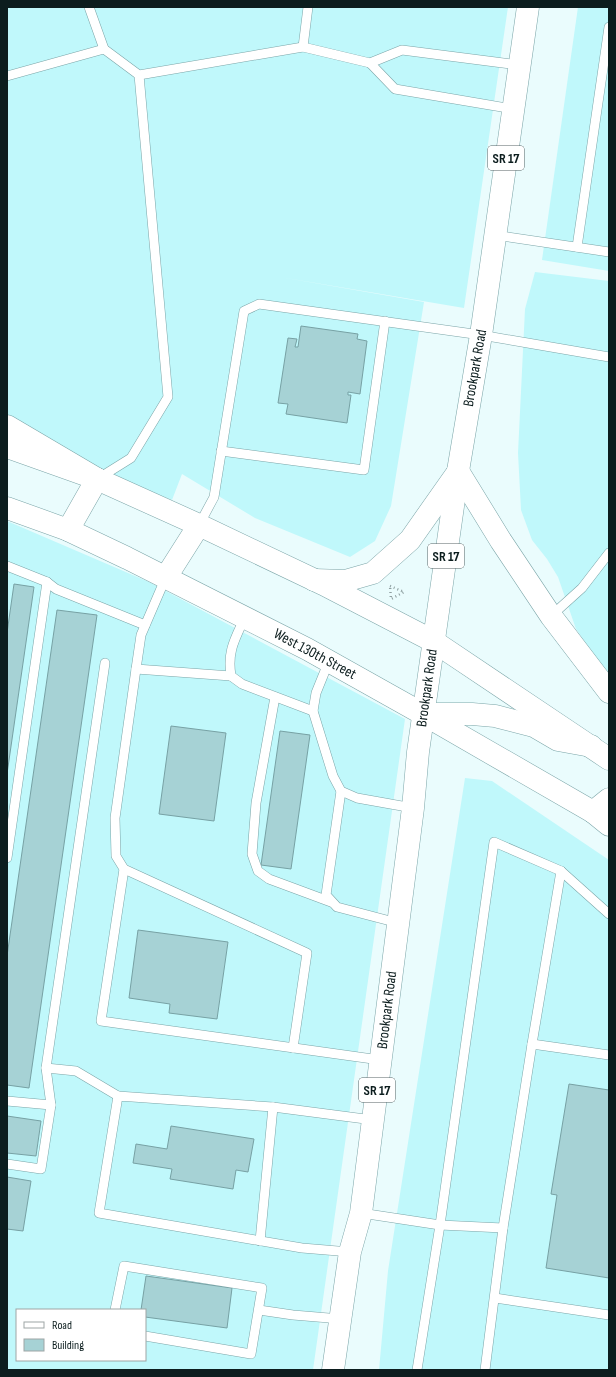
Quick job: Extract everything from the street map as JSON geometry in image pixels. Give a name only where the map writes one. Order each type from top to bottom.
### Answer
[{"type":"main road","name":"Brookpark Road","points":[[333,1370],[350,1252],[361,1213],[433,641],[458,472],[481,335],[528,7]]},
{"type":"main road","points":[[7,426],[97,479]]},
{"type":"main road","points":[[7,447],[97,479],[199,525],[314,580],[433,641],[609,759]]},
{"type":"main road","points":[[314,580],[345,581],[373,573],[410,540],[458,472],[551,616],[609,692]]},
{"type":"main road","points":[[68,530],[97,479]]},
{"type":"main road","name":"West 130th Street","points":[[7,508],[68,530],[245,617],[329,661],[423,714],[604,812]]},
{"type":"main road","points":[[166,577],[199,525]]},
{"type":"main road","points":[[423,714],[472,714],[495,716],[534,726],[558,740],[591,746]]},
{"type":"lane","points":[[89,7],[104,49],[139,75],[303,47],[370,62],[402,50],[520,65]]},
{"type":"lane","points":[[303,47],[308,7]]},
{"type":"lane","points":[[577,247],[609,27]]},
{"type":"lane","points":[[7,76],[104,49]]},
{"type":"lane","points":[[370,62],[395,89],[513,109]]},
{"type":"lane","points":[[97,479],[131,458],[168,397],[139,75]]},
{"type":"lane","points":[[495,235],[609,252]]},
{"type":"lane","points":[[199,525],[214,497],[244,310],[259,304],[481,335],[609,358]]},
{"type":"lane","points":[[221,451],[364,470],[385,321]]},
{"type":"lane","points":[[551,616],[582,588],[609,553]]},
{"type":"lane","points":[[7,566],[47,582],[56,589],[146,625]]},
{"type":"lane","points":[[166,577],[142,635],[115,818],[116,856],[124,869],[307,953],[293,1048]]},
{"type":"lane","points":[[7,858],[47,582]]},
{"type":"lane","points":[[230,676],[229,655],[233,642],[245,617]]},
{"type":"lane","points":[[329,661],[316,693],[313,711],[333,776],[341,791],[326,895],[337,907],[398,923]]},
{"type":"lane","points":[[7,1164],[41,1169],[51,1105],[46,1068],[105,663]]},
{"type":"lane","points":[[136,669],[230,676],[242,684],[313,711]]},
{"type":"lane","points":[[275,697],[256,803],[252,854],[258,871],[269,880],[331,902]]},
{"type":"lane","points":[[341,791],[357,798],[413,808]]},
{"type":"lane","points":[[417,1370],[440,1225],[494,842],[562,871],[609,914]]},
{"type":"lane","points":[[124,869],[101,1021],[380,1060]]},
{"type":"lane","points":[[485,1370],[503,1228],[532,1044],[562,871]]},
{"type":"lane","points":[[532,1044],[609,1055]]},
{"type":"lane","points":[[46,1068],[76,1071],[118,1096],[273,1107],[373,1120]]},
{"type":"lane","points":[[118,1096],[99,1213],[302,1248],[350,1252]]},
{"type":"lane","points":[[7,1101],[51,1105]]},
{"type":"lane","points":[[260,1241],[273,1107]]},
{"type":"lane","points":[[361,1213],[440,1225],[503,1228]]},
{"type":"lane","points":[[116,1309],[124,1266],[262,1288],[251,1354],[146,1336]]},
{"type":"lane","points":[[495,1298],[609,1315]]},
{"type":"lane","points":[[259,1310],[293,1315],[341,1319]]},
{"type":"path","points":[[390,586],[397,588],[404,592],[391,599],[390,586]]},
{"type":"shaded area","points":[[7,7],[508,7],[464,308],[280,277],[424,302],[391,506],[375,541],[350,557],[255,518],[182,474],[172,500],[7,435]]},
{"type":"shaded area","points":[[578,7],[609,7],[609,271],[542,260]]},
{"type":"shaded area","points":[[535,272],[609,281],[609,676],[576,629],[558,577],[547,559],[532,540],[521,510],[518,453],[525,309]]},
{"type":"shaded area","points":[[7,521],[149,582],[405,719],[313,1370],[7,1370]]},
{"type":"shaded area","points":[[465,778],[492,781],[609,860],[609,1370],[379,1370],[388,1271]]},
{"type":"building","points":[[301,326],[358,334],[357,339],[367,341],[360,394],[348,392],[348,395],[351,395],[347,423],[286,414],[288,404],[278,403],[288,338],[297,339],[295,347],[298,347]]},
{"type":"building","points":[[14,584],[34,587],[7,774],[7,633]]},
{"type":"building","points":[[57,610],[97,615],[29,1088],[7,1085],[7,956]]},
{"type":"building","points":[[171,726],[226,733],[214,821],[159,814]]},
{"type":"building","points":[[280,731],[310,735],[291,869],[261,865]]},
{"type":"building","points":[[138,930],[228,942],[217,1019],[169,1013],[170,1004],[129,998]]},
{"type":"building","points":[[569,1084],[609,1090],[609,1278],[546,1268],[557,1195],[551,1194]]},
{"type":"building","points":[[7,1116],[41,1121],[36,1156],[7,1153]]},
{"type":"building","points":[[171,1126],[254,1139],[248,1172],[236,1170],[233,1189],[170,1179],[172,1169],[133,1163],[136,1144],[167,1149]]},
{"type":"building","points":[[7,1177],[31,1181],[23,1231],[7,1229]]},
{"type":"building","points":[[146,1276],[232,1288],[227,1328],[146,1317],[146,1309],[141,1309]]}]
